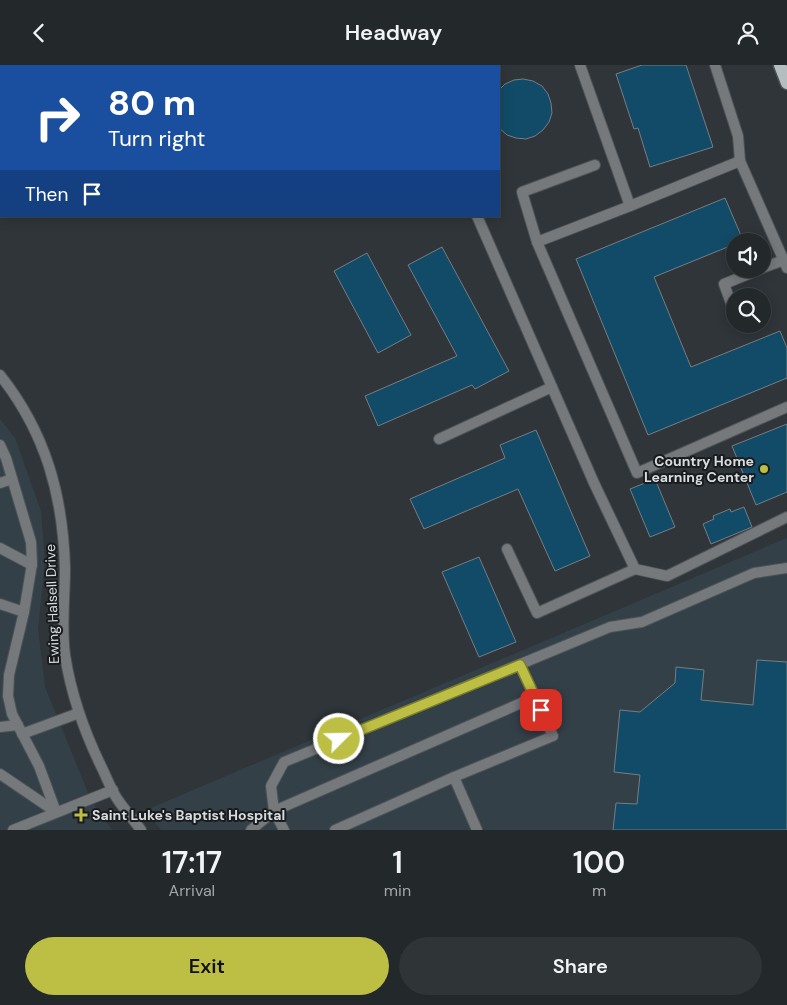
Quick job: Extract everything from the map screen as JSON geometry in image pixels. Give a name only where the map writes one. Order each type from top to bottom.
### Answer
[{"type":"main road","points":[[782,66],[787,83]]},
{"type":"street","points":[[580,65],[630,206]]},
{"type":"street","points":[[715,65],[738,136],[740,161],[785,264],[771,266]]},
{"type":"street","points":[[537,242],[740,161]]},
{"type":"street","points":[[595,165],[522,192],[537,242],[637,473],[787,407]]},
{"type":"street","points":[[477,217],[594,483],[635,569]]},
{"type":"street","points":[[726,289],[724,283],[737,278]]},
{"type":"street","name":"Ewing Halsell Drive","points":[[0,375],[11,388],[33,425],[58,493],[64,540],[64,653],[79,713],[91,745],[113,790],[141,830]]},
{"type":"street","points":[[438,439],[552,387]]},
{"type":"street","points":[[0,445],[6,458],[31,543],[32,565],[24,612],[4,677],[12,714],[39,766],[56,812]]},
{"type":"street","points":[[0,483],[12,479]]},
{"type":"street","points":[[507,549],[536,613],[635,569],[667,576],[787,517]]},
{"type":"street","points":[[0,548],[32,565]]},
{"type":"street","points":[[284,830],[274,811],[271,785],[284,762],[610,627],[642,621],[754,573],[787,568]]},
{"type":"street","points":[[0,604],[24,612]]},
{"type":"street","points":[[335,830],[454,777],[553,736],[520,665]]},
{"type":"street","points":[[251,830],[274,811],[535,697]]},
{"type":"street","points":[[0,727],[20,729],[79,713]]},
{"type":"street","points":[[0,774],[56,812]]},
{"type":"street","points":[[454,777],[476,830]]},
{"type":"street","points":[[14,830],[113,790]]},
{"type":"shaded area","points":[[0,419],[15,438],[41,511],[45,561],[38,629],[45,687],[91,800],[112,830],[0,830]]},
{"type":"shaded area","points":[[787,538],[787,830],[161,830],[146,810]]},
{"type":"building","points":[[642,65],[686,65],[713,147],[650,167],[638,128],[634,129],[616,74]]},
{"type":"building","points":[[514,80],[533,81],[542,86],[548,94],[551,103],[552,113],[549,122],[535,136],[526,139],[507,135],[500,129],[500,89],[505,84]]},
{"type":"building","points":[[725,198],[740,233],[726,233],[726,248],[654,277],[691,367],[780,331],[787,348],[787,378],[648,435],[576,259]]},
{"type":"building","points":[[442,247],[509,371],[475,389],[472,385],[378,426],[365,396],[457,356],[408,265]]},
{"type":"building","points":[[367,253],[411,335],[378,353],[334,271]]},
{"type":"building","name":"Country Home Learning Center","points":[[787,424],[787,492],[756,505],[732,446]]},
{"type":"building","points":[[536,430],[590,556],[555,571],[518,489],[424,529],[410,499],[505,458],[500,445]]},
{"type":"building","points":[[655,479],[675,527],[650,537],[630,489]]},
{"type":"building","points":[[744,507],[752,527],[711,544],[703,524],[714,519],[713,516],[730,509],[731,512]]},
{"type":"building","points":[[479,557],[516,642],[479,657],[442,572]]},
{"type":"building","points":[[757,660],[787,662],[787,830],[613,830],[616,803],[637,804],[640,775],[614,772],[620,710],[640,712],[675,683],[676,667],[704,670],[701,700],[753,705]]},
{"type":"place","name":"Country Home Learning Center","points":[[764,469]]},
{"type":"place","name":"Saint Luke's Baptist Hospital","points":[[81,815]]},
{"type":"route","points":[[339,739],[520,665],[541,710]]}]
